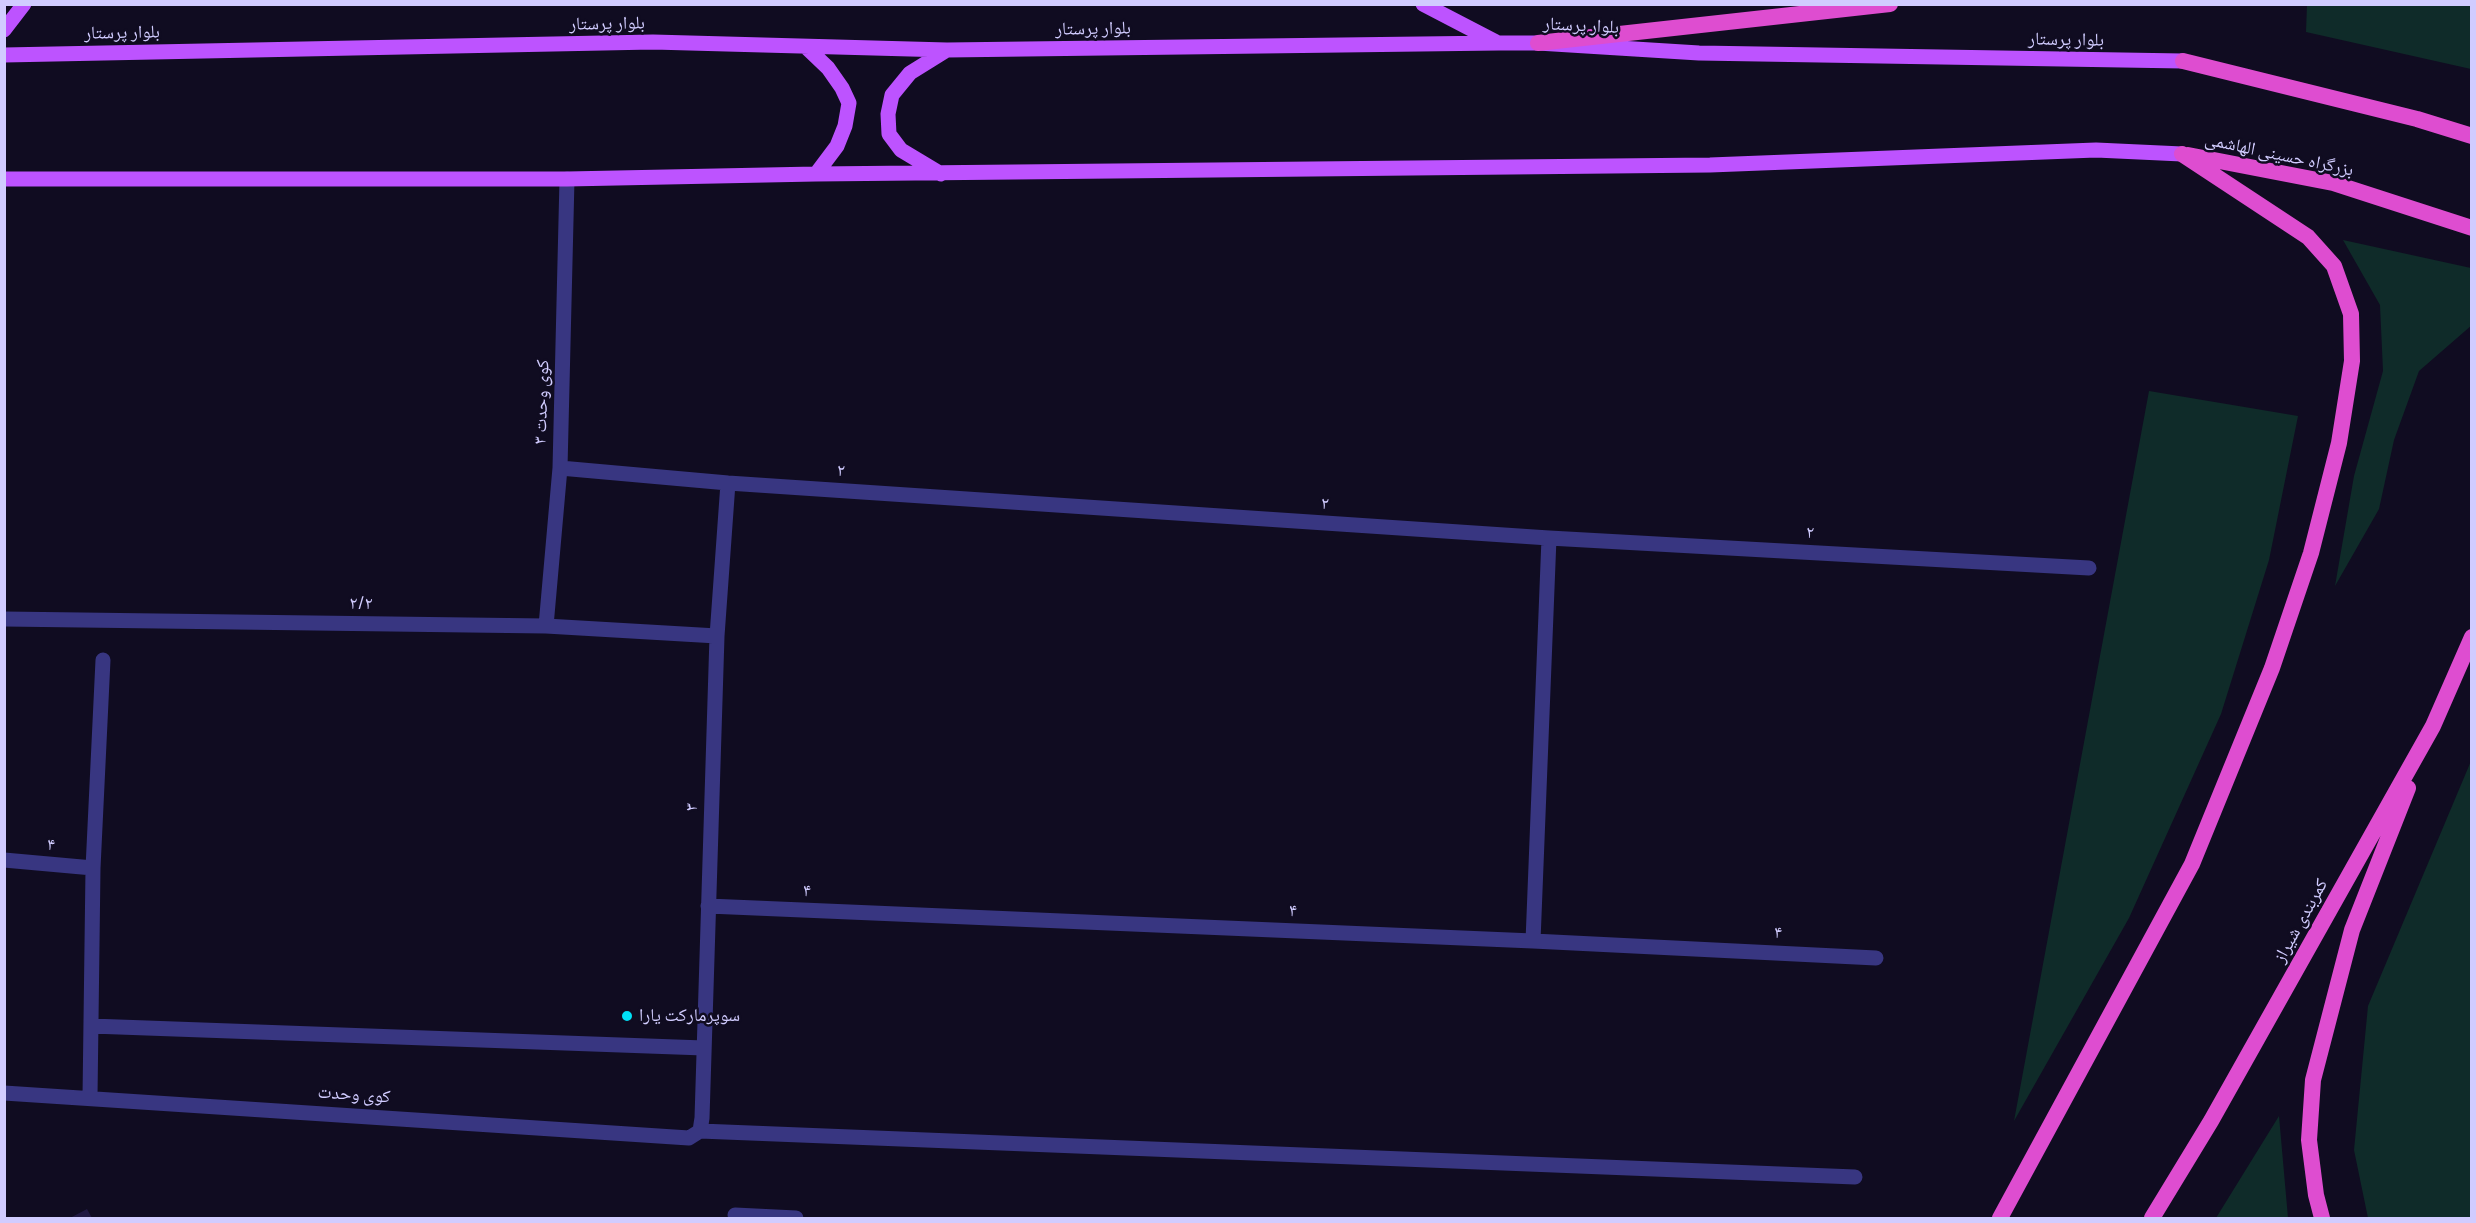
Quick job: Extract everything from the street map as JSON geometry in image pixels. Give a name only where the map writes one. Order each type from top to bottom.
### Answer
[{"type":"highway","points":[[1538,43],[1890,4]]},
{"type":"highway","points":[[2183,61],[2472,136]]},
{"type":"highway","points":[[2000,1218],[2192,864],[2272,668],[2311,553],[2339,443],[2352,361],[2351,314],[2334,266],[2308,237],[2182,154]]},
{"type":"highway","name":"بزرگراه حسینی الهاشمی","points":[[2182,154],[2333,183],[2472,228]]},
{"type":"highway","name":"کمربندی شیراز","points":[[2152,1218],[2211,1121],[2433,726],[2472,637]]},
{"type":"highway","points":[[2322,1218],[2316,1195],[2309,1140],[2313,1080],[2352,930],[2433,726]]},
{"type":"main road","points":[[4,30],[24,4]]},
{"type":"main road","points":[[1424,4],[1499,43]]},
{"type":"main road","name":"بلوار پرستار","points":[[4,55],[653,42],[947,50],[1538,43],[1699,53],[2183,61]]},
{"type":"main road","points":[[806,47],[828,68],[849,103],[845,126],[837,146],[816,174]]},
{"type":"main road","points":[[942,174],[901,150],[889,134],[888,114],[892,95],[910,73],[947,50]]},
{"type":"main road","points":[[4,179],[109,177],[567,179],[816,174],[1710,165],[2096,150],[2182,154]]},
{"type":"street","name":"کوی وحدت ۳","points":[[546,626],[560,468],[567,179]]},
{"type":"street","name":"۲","points":[[560,468],[728,483],[1549,538],[2089,568]]},
{"type":"street","name":"۳","points":[[700,1131],[717,636],[728,483]]},
{"type":"street","points":[[1533,941],[1549,538]]},
{"type":"street","name":"۲/۲","points":[[4,619],[546,626],[717,636]]},
{"type":"street","points":[[90,1097],[93,868],[103,660]]},
{"type":"street","name":"۴","points":[[4,860],[93,868]]},
{"type":"street","name":"۴","points":[[708,906],[1876,958]]},
{"type":"street","points":[[91,1026],[704,1048]]},
{"type":"street","name":"کوی وحدت","points":[[4,1093],[689,1138],[700,1131],[1855,1177]]},
{"type":"street","points":[[735,1215],[796,1218]]},
{"type":"green space","points":[[2307,5],[2471,5],[2471,69],[2306,32]]},
{"type":"green space","points":[[2343,240],[2471,268],[2472,325],[2419,371],[2394,440],[2379,509],[2335,586],[2354,476],[2383,371],[2380,305]]},
{"type":"green space","points":[[2149,391],[2298,416],[2269,560],[2221,714],[2129,918],[2014,1121]]},
{"type":"green space","points":[[2471,761],[2471,1218],[2368,1218],[2354,1150],[2368,1006]]},
{"type":"green space","points":[[2279,1116],[2288,1218],[2216,1218]]},
{"type":"building","points":[[87,1209],[92,1218],[70,1218]]},
{"type":"place","name":"سوپرمارکت یارا","points":[[627,1016]]}]
